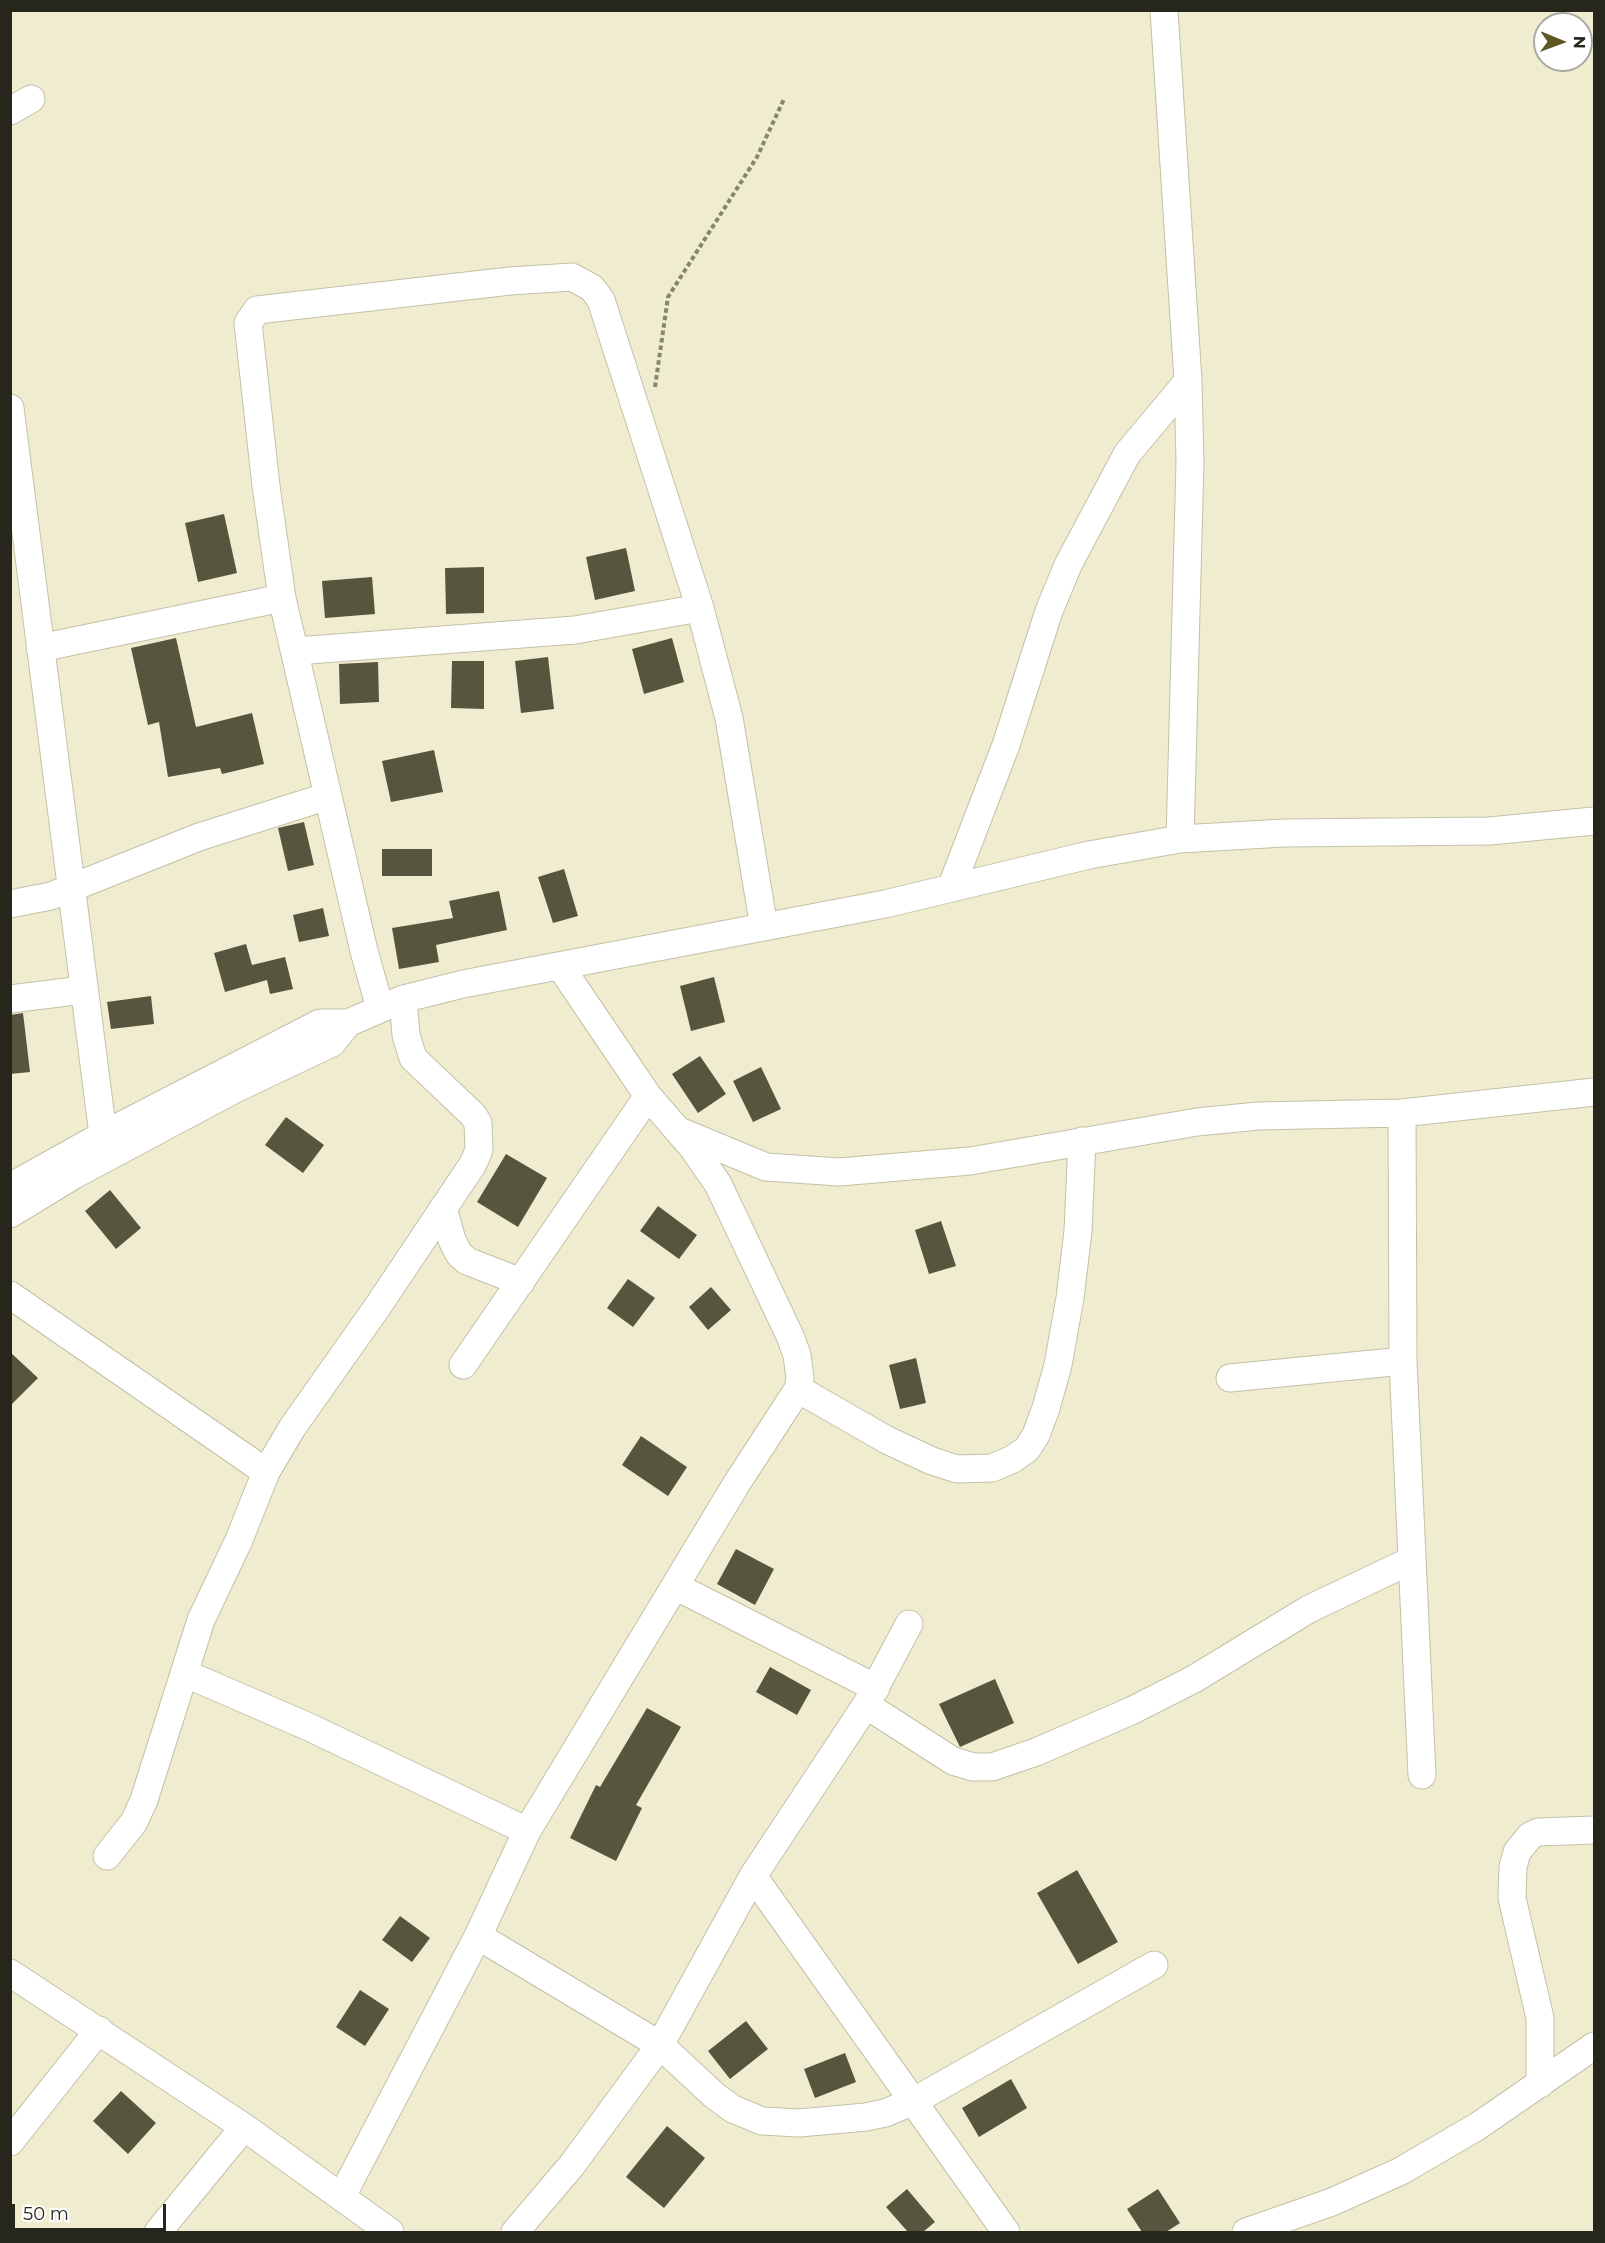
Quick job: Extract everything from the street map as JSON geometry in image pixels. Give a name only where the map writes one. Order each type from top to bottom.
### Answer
[{"type":"street","points":[[1164,10],[1188,381],[1189,534],[1180,839]]},
{"type":"street","points":[[107,1856],[134,1822],[144,1800],[201,1620],[239,1540],[266,1472],[292,1428],[473,1164],[479,1150],[478,1123],[413,1058],[392,1003],[364,951],[282,598],[266,486],[249,334],[249,319],[257,310],[510,280],[572,277],[584,281],[601,300],[700,608],[729,718],[764,927]]},
{"type":"street","points":[[951,888],[1006,745],[1049,611],[1068,565],[1127,454],[1188,381]]},
{"type":"street","points":[[10,408],[73,887],[83,990],[105,1147]]},
{"type":"street","points":[[40,648],[282,598]]},
{"type":"street","points":[[296,651],[575,630],[700,608]]},
{"type":"street","points":[[10,904],[51,896],[199,837],[328,796]]},
{"type":"street","points":[[10,1214],[105,1147],[320,1023],[348,1023],[392,1003],[560,966],[885,904],[1089,855],[1180,839],[1284,833],[1489,831],[1594,820]]},
{"type":"street","points":[[342,2196],[478,1936],[527,1831],[675,1586],[798,1389],[800,1378],[797,1355],[765,1280],[718,1184],[678,1130],[648,1096],[560,966]]},
{"type":"street","points":[[10,999],[83,990]]},
{"type":"street","points":[[678,1130],[766,1167],[839,1173],[970,1161],[1082,1141],[1258,1116],[1402,1113],[1594,1092]]},
{"type":"street","points":[[463,1365],[648,1096]]},
{"type":"street","points":[[1402,1113],[1403,1361],[1422,1775]]},
{"type":"street","points":[[798,1389],[887,1440],[932,1461],[957,1469],[992,1468],[1013,1460],[1027,1449],[1036,1435],[1046,1408],[1058,1365],[1068,1309],[1078,1231],[1082,1141]]},
{"type":"street","points":[[10,1187],[105,1147]]},
{"type":"street","points":[[443,1208],[452,1240],[459,1254],[468,1262],[520,1281]]},
{"type":"street","points":[[10,1295],[266,1472]]},
{"type":"street","points":[[1230,1378],[1403,1361]]},
{"type":"street","points":[[675,1586],[871,1697],[947,1758],[966,1766],[992,1767],[1036,1752],[1141,1706],[1194,1679],[1308,1609],[1412,1560]]},
{"type":"street","points":[[516,2232],[572,2165],[660,2045],[753,1876],[871,1697],[909,1624]]},
{"type":"street","points":[[184,1673],[309,1727],[527,1831]]},
{"type":"street","points":[[1540,2084],[1540,2019],[1512,1898],[1513,1867],[1517,1852],[1530,1836],[1538,1832],[1594,1830]]},
{"type":"street","points":[[753,1876],[1006,2232]]},
{"type":"street","points":[[478,1936],[660,2045],[715,2096],[733,2109],[762,2121],[800,2123],[843,2121],[885,2113],[914,2101],[1154,1965]]},
{"type":"street","points":[[10,1973],[244,2127],[390,2232]]},
{"type":"street","points":[[10,2142],[99,2030]]},
{"type":"street","points":[[1246,2232],[1342,2197],[1401,2171],[1478,2126],[1594,2046]]},
{"type":"street","points":[[158,2232],[244,2127]]},
{"type":"path","points":[[653,399],[668,297],[757,157],[784,99]]},
{"type":"building","points":[[224,514],[237,573],[198,582],[185,523]]},
{"type":"building","points":[[626,548],[635,591],[595,600],[586,557]]},
{"type":"building","points":[[484,567],[484,613],[446,614],[445,568]]},
{"type":"building","points":[[372,577],[375,614],[325,618],[322,581]]},
{"type":"building","points":[[176,638],[196,727],[252,713],[264,764],[222,774],[220,768],[168,777],[159,722],[148,725],[131,648]]},
{"type":"building","points":[[672,638],[684,682],[644,694],[632,649]]},
{"type":"building","points":[[548,657],[554,709],[521,713],[515,661]]},
{"type":"building","points":[[452,661],[484,661],[484,709],[451,708]]},
{"type":"building","points":[[378,662],[379,702],[340,704],[339,664]]},
{"type":"building","points":[[434,750],[443,792],[391,802],[382,761]]},
{"type":"building","points":[[304,822],[314,865],[288,871],[278,828]]},
{"type":"building","points":[[382,849],[432,849],[432,876],[382,876]]},
{"type":"building","points":[[564,869],[578,916],[553,923],[538,877]]},
{"type":"building","points":[[499,891],[507,930],[436,945],[439,962],[399,969],[392,928],[453,918],[449,901]]},
{"type":"building","points":[[323,908],[329,936],[299,942],[293,915]]},
{"type":"building","points":[[246,944],[252,965],[285,957],[293,989],[270,994],[267,980],[225,992],[214,953]]},
{"type":"building","points":[[714,977],[725,1022],[691,1031],[680,986]]},
{"type":"building","points":[[151,996],[154,1024],[111,1029],[107,1002]]},
{"type":"building","points":[[23,1013],[30,1072],[10,1074],[10,1015]]},
{"type":"building","points":[[700,1056],[726,1094],[698,1113],[672,1074]]},
{"type":"building","points":[[761,1067],[781,1109],[753,1122],[733,1081]]},
{"type":"building","points":[[286,1117],[324,1145],[303,1173],[265,1145]]},
{"type":"building","points":[[506,1154],[547,1178],[518,1227],[477,1202]]},
{"type":"building","points":[[110,1190],[141,1228],[116,1249],[85,1211]]},
{"type":"building","points":[[658,1206],[697,1235],[679,1259],[640,1231]]},
{"type":"building","points":[[941,1221],[956,1266],[929,1274],[915,1230]]},
{"type":"building","points":[[628,1279],[655,1298],[633,1327],[607,1308]]},
{"type":"building","points":[[711,1287],[731,1310],[708,1330],[689,1307]]},
{"type":"building","points":[[10,1352],[38,1378],[10,1406]]},
{"type":"building","points":[[916,1358],[926,1403],[900,1409],[889,1365]]},
{"type":"building","points":[[641,1436],[687,1467],[668,1496],[622,1465]]},
{"type":"building","points":[[736,1549],[774,1569],[755,1605],[717,1584]]},
{"type":"building","points":[[770,1667],[811,1690],[797,1715],[756,1692]]},
{"type":"building","points":[[995,1679],[1014,1723],[960,1747],[939,1704]]},
{"type":"building","points":[[647,1708],[681,1727],[636,1805],[642,1808],[616,1861],[570,1838],[596,1785],[600,1787]]},
{"type":"building","points":[[1077,1870],[1118,1942],[1078,1964],[1037,1893]]},
{"type":"building","points":[[400,1916],[430,1938],[412,1962],[382,1940]]},
{"type":"building","points":[[360,1990],[389,2009],[365,2046],[336,2027]]},
{"type":"building","points":[[746,2021],[768,2049],[730,2079],[708,2051]]},
{"type":"building","points":[[845,2053],[856,2082],[815,2098],[804,2069]]},
{"type":"building","points":[[1011,2079],[1027,2108],[979,2137],[962,2108]]},
{"type":"building","points":[[121,2091],[156,2123],[128,2154],[93,2121]]},
{"type":"building","points":[[667,2126],[705,2158],[664,2208],[626,2177]]},
{"type":"building","points":[[907,2189],[935,2222],[923,2232],[908,2232],[886,2207]]},
{"type":"building","points":[[1158,2189],[1180,2223],[1166,2232],[1142,2232],[1127,2209]]}]
